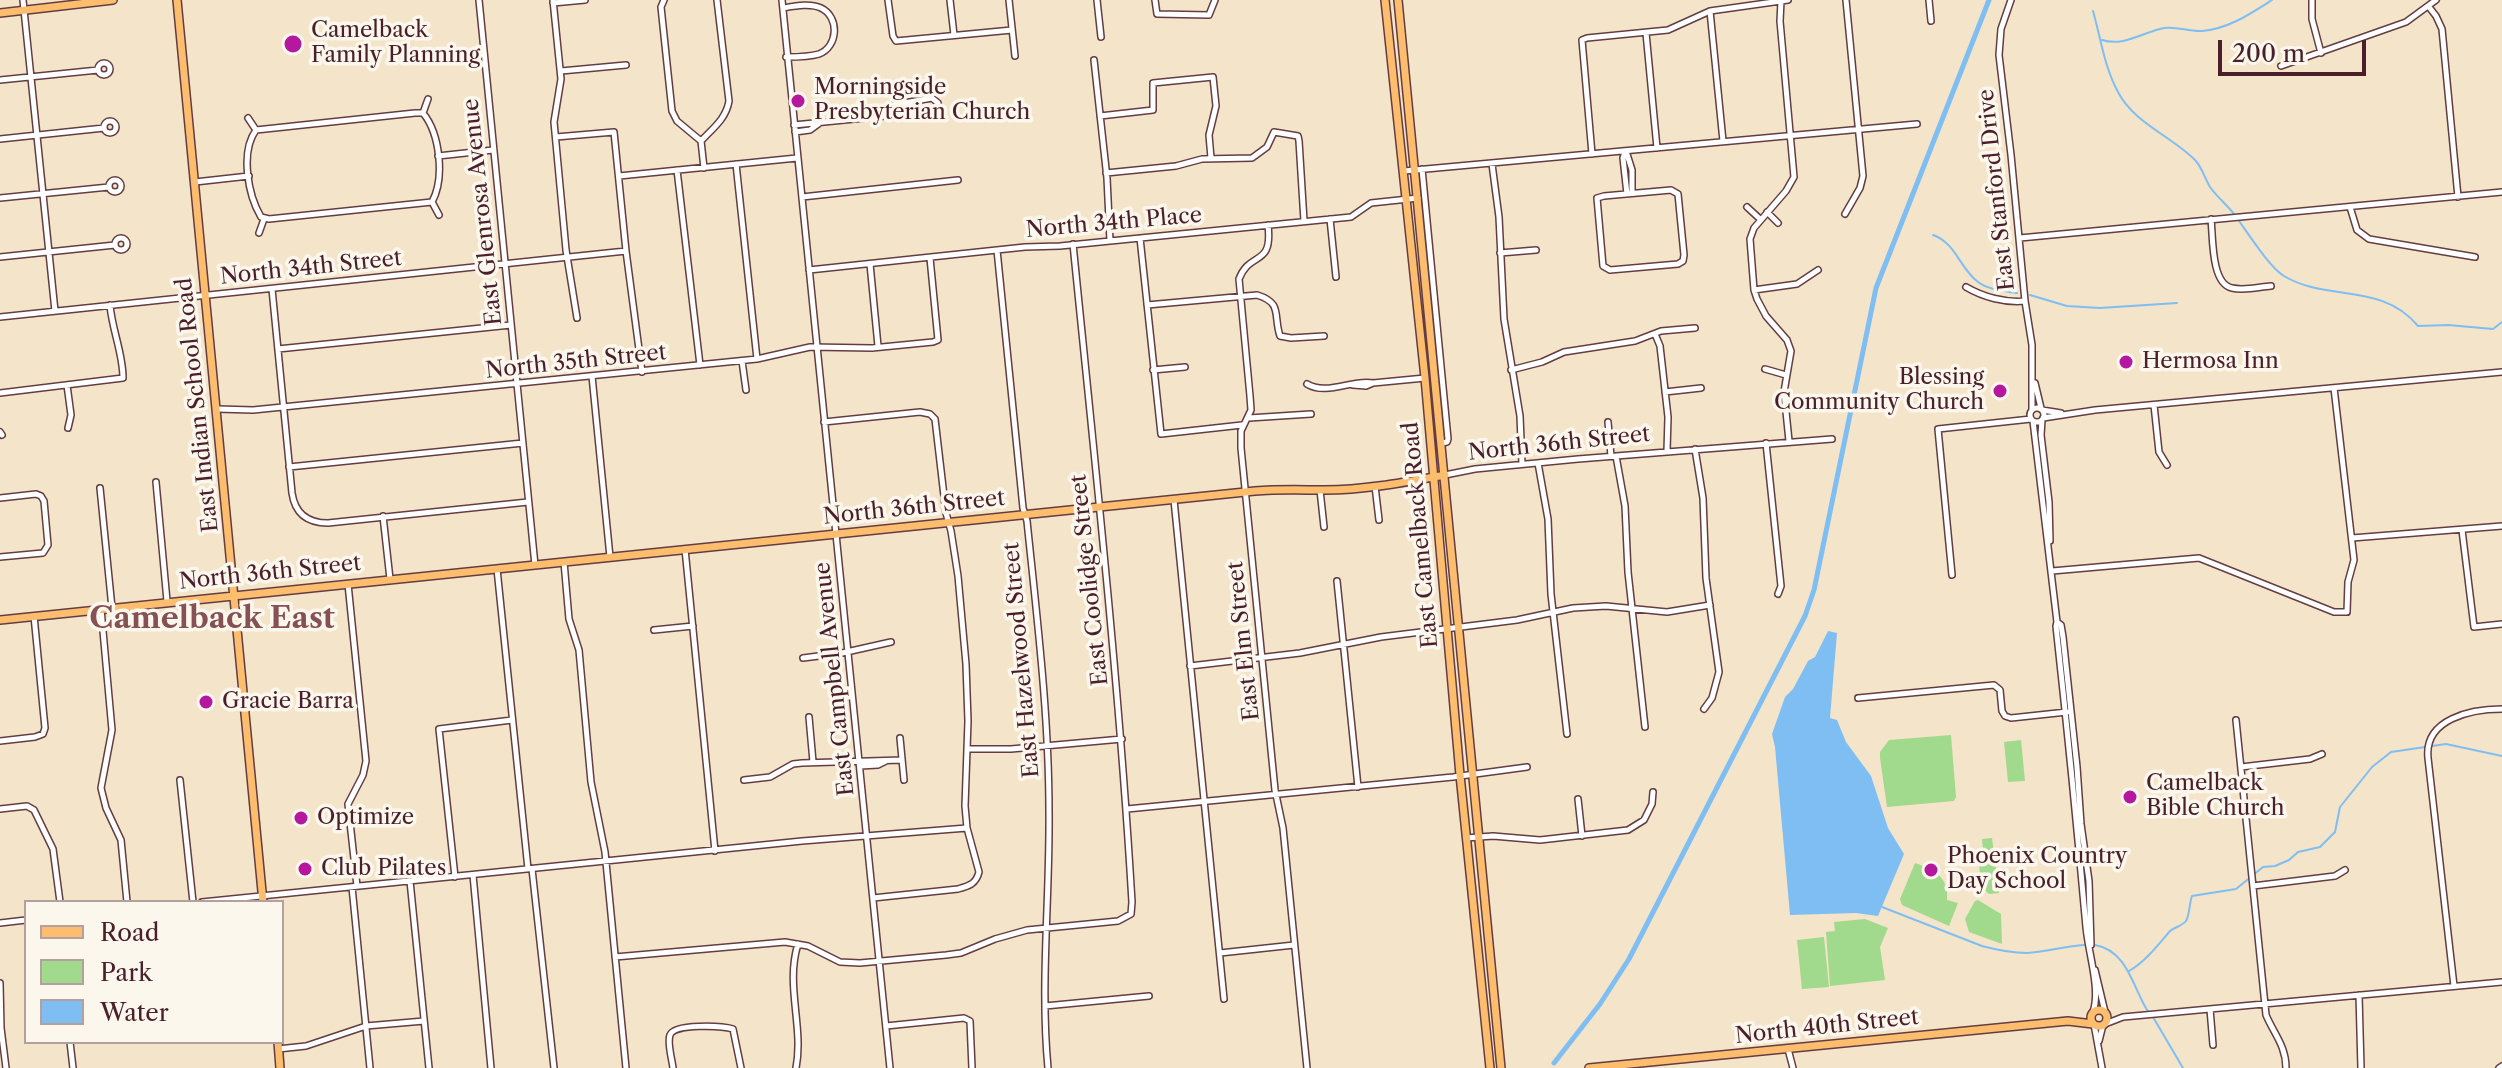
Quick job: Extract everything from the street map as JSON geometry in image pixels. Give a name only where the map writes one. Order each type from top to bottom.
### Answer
[{"type":"main road","points":[[0,13],[113,0]]},
{"type":"main road","name":"East Indian School Road","points":[[177,0],[263,899]]},
{"type":"main road","name":"East Camelback Road","points":[[1385,0],[1408,199],[1490,1068]]},
{"type":"main road","name":"East Camelback Road","points":[[1398,0],[1433,322],[1501,1068]]},
{"type":"main road","points":[[1392,64],[1405,63]]},
{"type":"main road","points":[[1420,324],[1433,322]]},
{"type":"main road","name":"North 36th Street","points":[[0,620],[1284,488],[1320,490],[1445,475]]},
{"type":"main road","points":[[1477,939],[1488,939]]},
{"type":"main road","name":"North 40th Street","points":[[2068,1021],[2100,1010],[2105,1013]]},
{"type":"main road","points":[[2093,1013],[2099,1024],[2107,1020],[2105,1013]]},
{"type":"main road","name":"North 40th Street","points":[[1589,1068],[2068,1021],[2099,1024]]},
{"type":"main road","points":[[278,1046],[280,1068]]},
{"type":"street","points":[[23,0],[55,311]]},
{"type":"street","name":"East Glenrosa Avenue","points":[[479,0],[535,565]]},
{"type":"street","points":[[577,318],[554,122],[561,71],[553,2],[585,0]]},
{"type":"street","points":[[664,0],[661,7],[672,111],[677,121],[701,141],[704,168]]},
{"type":"street","points":[[701,141],[722,120],[729,101],[717,0]]},
{"type":"street","name":"East Campbell Avenue","points":[[782,0],[890,1068]]},
{"type":"street","points":[[888,0],[896,41],[1012,30]]},
{"type":"street","points":[[950,0],[954,35]]},
{"type":"street","points":[[1009,0],[1015,56]]},
{"type":"street","points":[[1097,0],[1101,37]]},
{"type":"street","points":[[1155,0],[1157,14],[1209,15],[1215,0]]},
{"type":"street","points":[[1592,154],[1582,40],[1668,30],[1710,11],[1786,0],[1780,21],[1794,177],[1786,191],[1760,219],[1750,239],[1754,290],[1766,316],[1790,345],[1791,360],[1784,392],[1789,441]]},
{"type":"street","points":[[1845,214],[1862,183],[1846,0]]},
{"type":"street","points":[[1929,0],[1931,21]]},
{"type":"street","name":"East Stanford Drive","points":[[2011,0],[2001,29],[1998,51],[2032,345],[2032,415],[2089,881],[2091,949],[2105,1013]]},
{"type":"street","points":[[2312,0],[2312,19],[2321,53]]},
{"type":"street","points":[[2281,66],[2406,22],[2436,0]]},
{"type":"street","points":[[783,8],[818,6],[828,12],[834,26],[834,39],[828,48],[818,54],[786,57]]},
{"type":"street","points":[[2429,7],[2442,29],[2458,197]]},
{"type":"street","points":[[1710,11],[1723,142]]},
{"type":"street","points":[[1646,33],[1657,148]]},
{"type":"street","points":[[1094,60],[1110,241]]},
{"type":"street","points":[[561,71],[626,65]]},
{"type":"street","points":[[0,80],[98,70]]},
{"type":"street","points":[[1100,116],[1153,110],[1153,83],[1213,77],[1216,106],[1209,135],[1211,158]]},
{"type":"street","points":[[794,129],[822,121],[890,115],[935,111],[938,103],[932,98],[893,105],[890,115]]},
{"type":"street","points":[[423,113],[428,99]]},
{"type":"street","points":[[256,130],[423,113]]},
{"type":"street","points":[[423,113],[428,119],[438,156],[439,180],[432,202],[439,215]]},
{"type":"street","points":[[248,118],[256,130]]},
{"type":"street","points":[[1404,171],[1917,124]]},
{"type":"street","points":[[0,139],[104,128]]},
{"type":"street","points":[[256,130],[250,143],[249,176],[257,210],[264,219]]},
{"type":"street","points":[[556,137],[614,132],[642,372]]},
{"type":"street","points":[[1106,173],[1176,166],[1211,158],[1252,158],[1262,152],[1274,132],[1298,136],[1304,221]]},
{"type":"street","points":[[438,156],[493,150]]},
{"type":"street","points":[[1626,151],[1632,170],[1629,194]]},
{"type":"street","points":[[1626,151],[1623,158],[1629,194]]},
{"type":"street","points":[[619,176],[797,158]]},
{"type":"street","points":[[736,164],[757,359]]},
{"type":"street","points":[[1492,164],[1498,203],[1504,319],[1520,416],[1522,464]]},
{"type":"street","points":[[677,170],[700,365]]},
{"type":"street","name":"East Camelback Road","points":[[1418,170],[1433,322]]},
{"type":"street","points":[[1624,171],[1632,170]]},
{"type":"street","points":[[195,182],[249,176]]},
{"type":"street","points":[[802,197],[958,180]]},
{"type":"street","points":[[0,198],[109,187]]},
{"type":"street","points":[[1677,191],[1683,261],[1678,264],[1606,269],[1602,263],[1597,198],[1629,194],[1677,191]]},
{"type":"street","points":[[2020,238],[2502,192]]},
{"type":"street","name":"North 34th Place","points":[[809,270],[1330,219],[1355,215],[1371,203],[1418,198]]},
{"type":"street","points":[[264,219],[432,202]]},
{"type":"street","points":[[1747,207],[1760,219]]},
{"type":"street","points":[[2350,207],[2357,230],[2369,239],[2475,257]]},
{"type":"street","points":[[1767,212],[1778,223]]},
{"type":"street","points":[[259,233],[264,219]]},
{"type":"street","points":[[1330,219],[1336,277]]},
{"type":"street","points":[[2211,219],[2220,281],[2232,288],[2271,286]]},
{"type":"street","points":[[1140,238],[1161,434],[1242,425],[1248,418],[1251,410],[1239,296],[1241,273],[1266,252],[1268,225]]},
{"type":"street","name":"East Coolidge Street","points":[[1046,929],[1118,921],[1131,914],[1132,902],[1122,739],[1073,244]]},
{"type":"street","points":[[0,257],[115,245]]},
{"type":"street","name":"East Hazelwood Street","points":[[997,250],[1038,627],[1047,746],[1049,822],[1045,1006],[1048,1068]]},
{"type":"street","points":[[1500,253],[1536,250]]},
{"type":"street","name":"North 34th Street","points":[[0,317],[626,251]]},
{"type":"street","name":"North 35th Street","points":[[217,409],[244,411],[284,408],[742,361],[817,347],[878,347],[938,340],[930,258]]},
{"type":"street","points":[[870,264],[878,347]]},
{"type":"street","points":[[1754,290],[1797,284],[1818,270]]},
{"type":"street","points":[[1966,287],[1978,294],[2025,301]]},
{"type":"street","points":[[272,289],[293,502],[303,517],[319,523],[528,502]]},
{"type":"street","points":[[1147,305],[1257,295],[1273,302],[1277,309],[1278,331],[1285,338],[1324,336]]},
{"type":"street","points":[[0,393],[123,378],[110,305]]},
{"type":"street","points":[[278,349],[511,325]]},
{"type":"street","points":[[1511,370],[1564,352],[1695,328]]},
{"type":"street","points":[[1655,334],[1660,346],[1668,417],[1665,435],[1667,451]]},
{"type":"street","points":[[742,361],[746,390]]},
{"type":"street","points":[[1153,370],[1185,367]]},
{"type":"street","points":[[1765,369],[1786,375]]},
{"type":"street","points":[[2032,415],[2042,419],[2062,413],[2502,372]]},
{"type":"street","points":[[592,376],[610,557]]},
{"type":"street","points":[[1307,384],[1315,388],[1357,387],[1425,378]]},
{"type":"street","name":"East Stanford Drive","points":[[2033,378],[2042,419],[2049,502],[2049,550]]},
{"type":"street","points":[[67,385],[71,415],[68,428]]},
{"type":"street","points":[[1665,392],[1701,388]]},
{"type":"street","points":[[2052,571],[2199,558],[2334,612],[2347,612],[2348,582],[2354,560],[2334,388]]},
{"type":"street","points":[[2154,405],[2159,452],[2167,465]]},
{"type":"street","points":[[1952,575],[1938,429],[2022,419],[2041,410],[2062,413]]},
{"type":"street","points":[[824,422],[920,412],[930,414],[935,419],[958,576],[966,664],[968,749],[965,806],[967,828],[979,872],[970,886],[958,889],[873,898]]},
{"type":"street","points":[[1248,418],[1311,414]]},
{"type":"street","points":[[1608,422],[1625,506],[1645,727]]},
{"type":"street","name":"East Elm Street","points":[[1242,425],[1245,492],[1307,1068]]},
{"type":"street","name":"North 36th Street","points":[[1445,475],[1522,464],[1832,439]]},
{"type":"street","points":[[289,467],[523,443]]},
{"type":"street","points":[[1766,443],[1781,586],[1778,594]]},
{"type":"street","points":[[1695,449],[1703,498],[1706,578],[1719,672],[1712,698],[1704,709]]},
{"type":"street","points":[[1538,463],[1548,519],[1553,612],[1567,734]]},
{"type":"street","points":[[156,482],[167,601]]},
{"type":"street","points":[[1375,485],[1379,520]]},
{"type":"street","points":[[100,488],[112,608]]},
{"type":"street","points":[[1320,490],[1324,527]]},
{"type":"street","points":[[0,498],[41,496],[48,545],[47,551],[0,557]]},
{"type":"street","points":[[1174,500],[1224,999]]},
{"type":"street","points":[[383,516],[390,579]]},
{"type":"street","points":[[2352,538],[2502,526]]},
{"type":"street","points":[[2462,530],[2474,627],[2502,624]]},
{"type":"street","points":[[685,549],[715,851]]},
{"type":"street","points":[[564,562],[569,619],[579,650],[591,782],[603,835],[626,1068]]},
{"type":"street","points":[[497,568],[554,1068]]},
{"type":"street","points":[[1337,581],[1358,787]]},
{"type":"street","points":[[348,583],[366,761],[363,775],[348,804],[370,1068]]},
{"type":"street","points":[[1190,666],[1300,653],[1389,635],[1517,620],[1592,606],[1667,612],[1710,605]]},
{"type":"street","points":[[101,609],[112,730],[101,788],[106,808],[121,840],[127,900]]},
{"type":"street","points":[[0,741],[43,734],[45,722],[34,616]]},
{"type":"street","points":[[654,630],[693,626]]},
{"type":"street","points":[[803,658],[891,642]]},
{"type":"street","points":[[1858,698],[1994,685],[2000,690],[2005,716],[2068,712]]},
{"type":"street","points":[[2454,986],[2427,746],[2431,735],[2443,724],[2462,715],[2502,709]]},
{"type":"street","name":"East Stanford Drive","points":[[2068,712],[2086,929],[2096,994],[2093,1013]]},
{"type":"street","points":[[809,717],[813,762]]},
{"type":"street","points":[[455,877],[439,729],[512,720]]},
{"type":"street","points":[[2236,720],[2266,1015],[2286,1053],[2286,1068]]},
{"type":"street","points":[[900,738],[904,780]]},
{"type":"street","points":[[968,749],[1011,749],[1122,739]]},
{"type":"street","points":[[2241,767],[2310,759],[2322,754]]},
{"type":"street","points":[[744,780],[770,777],[793,764],[860,764],[902,760]]},
{"type":"street","points":[[1127,809],[1527,767]]},
{"type":"street","points":[[180,780],[193,900]]},
{"type":"street","points":[[1466,838],[1540,840],[1625,831],[1635,827],[1648,813],[1653,792]]},
{"type":"street","points":[[1578,799],[1582,836]]},
{"type":"street","points":[[0,809],[31,806],[53,849],[60,900]]},
{"type":"street","points":[[243,900],[866,835],[967,828]]},
{"type":"street","points":[[2253,886],[2335,876],[2345,870]]},
{"type":"street","points":[[473,875],[491,1068]]},
{"type":"street","points":[[410,881],[429,1068]]},
{"type":"street","points":[[0,923],[24,920]]},
{"type":"street","points":[[615,957],[764,943],[798,944],[850,964],[961,953],[1014,933],[1046,929]]},
{"type":"street","points":[[796,1068],[798,1046],[793,960],[798,944]]},
{"type":"street","points":[[1220,953],[1295,945]]},
{"type":"street","name":"North 40th Street","points":[[2099,1024],[2123,1017],[2502,982]]},
{"type":"street","points":[[0,983],[6,1068]]},
{"type":"street","points":[[2359,995],[2361,1068]]},
{"type":"street","points":[[1045,1006],[1149,996]]},
{"type":"street","points":[[2210,1009],[2213,1045]]},
{"type":"street","name":"North 40th Street","points":[[2105,1013],[2123,1017]]},
{"type":"street","points":[[886,1026],[964,1018],[970,1021],[972,1068]]},
{"type":"street","points":[[278,1046],[306,1046],[366,1026],[424,1021]]},
{"type":"street","points":[[2099,1024],[2102,1068]]},
{"type":"street","points":[[673,1068],[671,1032],[699,1027],[733,1029],[741,1068]]},
{"type":"street","points":[[70,1044],[73,1068]]},
{"type":"street","points":[[1788,1049],[1793,1068]]},
{"type":"green space","points":[[1951,735],[1954,801],[1887,807],[1880,752],[1889,740]]},
{"type":"green space","points":[[2021,740],[2025,781],[2008,782],[2004,742]]},
{"type":"green space","points":[[1992,838],[1999,893],[1989,894],[1979,885],[1979,865],[1970,858],[1970,852],[1983,850],[1982,839]]},
{"type":"green space","points":[[1915,863],[1939,876],[1946,886],[1947,900],[1958,903],[1949,926],[1902,905],[1900,899]]},
{"type":"green space","points":[[1978,900],[2001,914],[2002,944],[1969,932],[1965,919]]},
{"type":"green space","points":[[1865,919],[1888,928],[1880,947],[1885,980],[1830,986],[1826,932],[1835,931],[1834,922]]},
{"type":"green space","points":[[1824,937],[1829,987],[1802,989],[1797,940]]},
{"type":"water","points":[[1828,631],[1837,633],[1830,718],[1837,720],[1846,742],[1871,776],[1888,828],[1904,854],[1878,916],[1856,913],[1790,915],[1772,734],[1785,697],[1793,689],[1808,661],[1815,657]]},
{"type":"waterway","points":[[1554,1063],[1600,1004],[1629,959],[1805,616],[1814,590],[1876,288],[1989,0]]},
{"type":"waterway","points":[[2102,40],[2118,42],[2164,28],[2212,30],[2238,20],[2272,0]]},
{"type":"waterway","points":[[2093,11],[2109,72],[2125,103],[2143,121],[2195,160],[2213,191],[2265,257],[2284,276],[2318,289],[2388,303],[2404,312],[2418,326],[2493,329],[2502,322]]},
{"type":"waterway","points":[[1933,235],[1953,250],[1972,277],[1982,285],[2017,293]]},
{"type":"waterway","points":[[2030,295],[2067,306],[2100,308],[2177,303]]},
{"type":"waterway","points":[[2129,971],[2146,958],[2170,931],[2186,921],[2192,896],[2236,889],[2263,867],[2275,866],[2298,852],[2320,847],[2335,832],[2340,807],[2372,767],[2391,752],[2446,744],[2502,756]]},
{"type":"waterway","points":[[1882,907],[1999,950],[2027,953],[2084,945]]},
{"type":"waterway","points":[[2095,945],[2116,955],[2123,963],[2149,1013]]},
{"type":"waterway","points":[[2153,1017],[2183,1068]]},
{"type":"place","name":"Camelback Family Planning","points":[[293,44]]},
{"type":"place","name":"Morningside Presbyterian Church","points":[[798,101]]},
{"type":"place","name":"Hermosa Inn","points":[[2126,362]]},
{"type":"place","name":"Blessing Community Church","points":[[2000,391]]},
{"type":"place","name":"Gracie Barra","points":[[206,702]]},
{"type":"place","name":"Camelback Bible Church","points":[[2130,797]]},
{"type":"place","name":"Optimize","points":[[301,818]]},
{"type":"place","name":"Club Pilates","points":[[305,869]]},
{"type":"place","name":"Phoenix Country Day School","points":[[1931,870]]},
{"type":"district","name":"Camelback East","points":[[212,619]]}]
